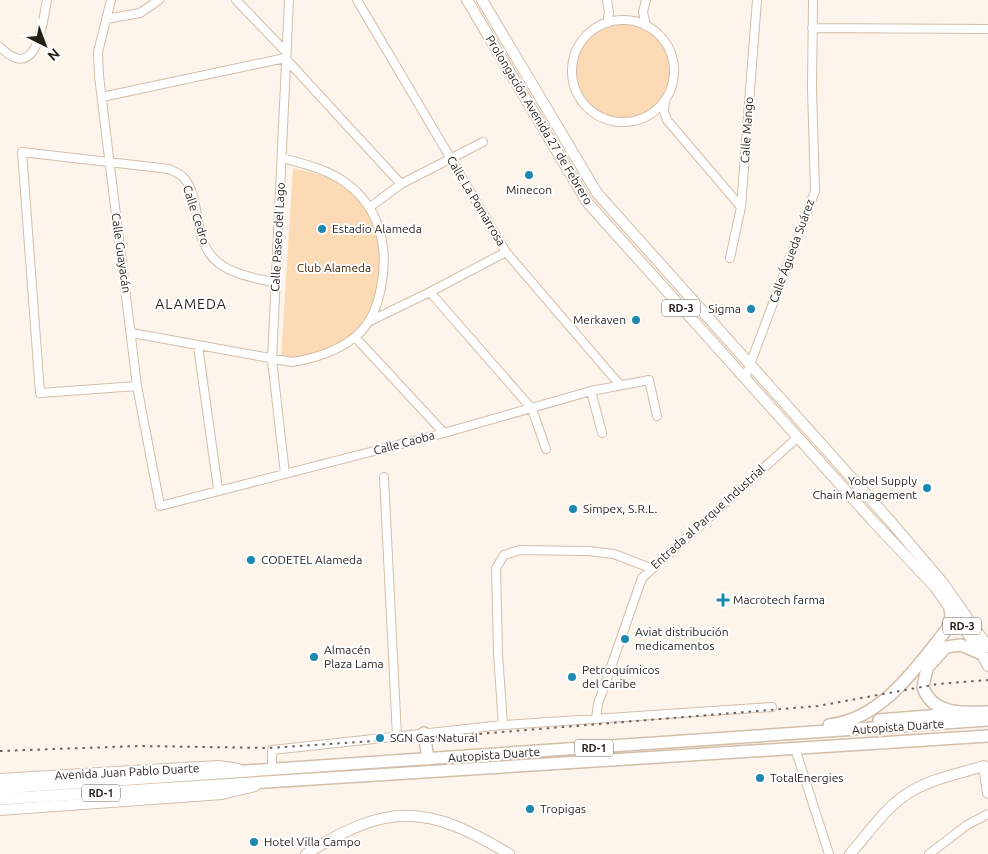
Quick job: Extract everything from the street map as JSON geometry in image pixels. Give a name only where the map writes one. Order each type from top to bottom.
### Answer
[{"type":"highway","points":[[838,724],[867,712],[890,696],[947,629],[951,616],[950,608]]},
{"type":"highway","points":[[959,713],[938,706],[926,694],[923,678],[927,668],[941,650],[950,645],[961,645],[985,650]]},
{"type":"highway","points":[[790,734],[838,724],[988,712]]},
{"type":"highway","name":"Autopista Duarte","points":[[0,799],[201,781],[254,770],[988,720]]},
{"type":"highway","points":[[424,733],[428,759]]},
{"type":"highway","name":"Autopista Duarte","points":[[0,788],[201,781],[267,783],[988,736]]},
{"type":"main road","name":"Prolongación Avenida 27 de Febrero","points":[[467,0],[587,202],[934,587],[985,650]]},
{"type":"main road","name":"Prolongación Avenida 27 de Febrero","points":[[482,0],[590,184],[751,362],[948,588],[985,650],[988,666]]},
{"type":"main road","points":[[882,531],[891,522]]},
{"type":"main road","name":"Avenida Juan Pablo Duarte","points":[[0,779],[219,766],[254,770]]},
{"type":"main road","points":[[850,854],[889,809],[906,794],[925,785],[984,766],[988,793]]},
{"type":"main road","name":"Autopista Duarte","points":[[0,810],[222,794],[267,783]]},
{"type":"main road","points":[[306,854],[356,825],[376,818],[400,816],[419,816],[448,822],[509,854]]},
{"type":"street","points":[[0,47],[11,57],[26,57],[33,53],[38,44],[47,0]]},
{"type":"street","name":"Calle Guayacán","points":[[110,0],[98,52],[108,162],[132,333],[137,386],[160,506]]},
{"type":"street","points":[[106,19],[140,13],[159,0]]},
{"type":"street","points":[[236,0],[401,184]]},
{"type":"street","name":"Calle Paseo del Lago","points":[[285,474],[272,360],[288,0]]},
{"type":"street","name":"Calle La Pomarrosa","points":[[357,0],[506,252],[620,385]]},
{"type":"street","points":[[606,24],[609,10],[608,0]]},
{"type":"street","name":"Calle Mango","points":[[730,258],[741,207],[756,0]]},
{"type":"street","name":"Calle Águeda Suárez","points":[[745,378],[815,191],[813,0]]},
{"type":"street","points":[[631,21],[645,3]]},
{"type":"street","points":[[645,3],[646,26]]},
{"type":"street","points":[[609,10],[620,21]]},
{"type":"street","points":[[631,21],[646,26],[658,34],[667,45],[673,59],[674,73],[672,88],[665,101],[647,116],[625,122],[603,118],[590,110],[580,99],[574,85],[573,70],[575,55],[588,36],[606,24],[631,21]]},
{"type":"street","points":[[812,28],[988,29]]},
{"type":"street","points":[[102,97],[285,55]]},
{"type":"street","points":[[665,101],[664,111],[667,120],[741,207]]},
{"type":"street","points":[[647,116],[667,120]]},
{"type":"street","points":[[370,207],[401,184],[483,142]]},
{"type":"street","name":"Calle Cedro","points":[[137,386],[40,393],[22,152],[169,169],[183,177],[191,194],[200,233],[209,253],[231,270],[274,283]]},
{"type":"street","points":[[132,333],[272,360],[292,362],[310,359],[355,337],[368,322],[375,312],[384,273],[383,237],[370,207],[346,182],[331,174],[282,158]]},
{"type":"street","points":[[368,322],[506,252]]},
{"type":"street","points":[[430,292],[532,409],[546,449]]},
{"type":"street","points":[[355,337],[444,432]]},
{"type":"street","points":[[198,346],[218,490]]},
{"type":"street","name":"Calle Caoba","points":[[160,506],[532,409],[591,391],[620,385],[649,380],[658,416]]},
{"type":"street","points":[[591,391],[602,433]]},
{"type":"street","name":"Entrada al Parque Industrial","points":[[596,719],[598,704],[637,587],[650,568],[798,437]]},
{"type":"street","points":[[384,477],[397,736]]},
{"type":"street","points":[[503,725],[498,654],[496,568],[504,555],[520,550],[588,551],[614,554],[650,568]]},
{"type":"street","points":[[272,769],[272,750],[503,725],[772,707]]},
{"type":"street","points":[[796,748],[829,854]]},
{"type":"street","points":[[929,854],[967,825],[988,814]]},
{"type":"green space","points":[[623,24],[641,28],[656,38],[666,53],[670,71],[666,89],[656,104],[641,114],[623,118],[605,114],[590,104],[580,89],[576,71],[580,53],[590,38],[605,28]]},
{"type":"green space","name":"Club Alameda","points":[[293,168],[334,180],[346,188],[360,202],[377,231],[380,243],[381,272],[374,302],[368,316],[352,336],[336,346],[318,353],[281,358]]},
{"type":"railway","points":[[0,751],[139,746],[269,748],[478,734],[818,706],[938,684],[988,680]]},
{"type":"place","name":"Minecon","points":[[529,175]]},
{"type":"place","name":"Estadio Alameda","points":[[322,229]]},
{"type":"place","name":"Sigma","points":[[751,309]]},
{"type":"place","name":"Merkaven","points":[[636,320]]},
{"type":"place","name":"Yobel Supply Chain Management","points":[[927,488]]},
{"type":"place","name":"Simpex, S.R.L.","points":[[573,509]]},
{"type":"place","name":"CODETEL Alameda","points":[[251,560]]},
{"type":"place","name":"Macrotech farma","points":[[723,600]]},
{"type":"place","name":"Aviat distribución medicamentos","points":[[625,639]]},
{"type":"place","name":"Almacén Plaza Lama","points":[[314,657]]},
{"type":"place","name":"Petroquímicos del Caribe","points":[[572,677]]},
{"type":"place","name":"SGN Gas Natural","points":[[380,738]]},
{"type":"place","name":"TotalEnergies","points":[[760,778]]},
{"type":"place","name":"Tropigas","points":[[530,809]]},
{"type":"place","name":"Hotel Villa Campo","points":[[254,842]]},
{"type":"district","name":"ALAMEDA","points":[[191,304]]}]
